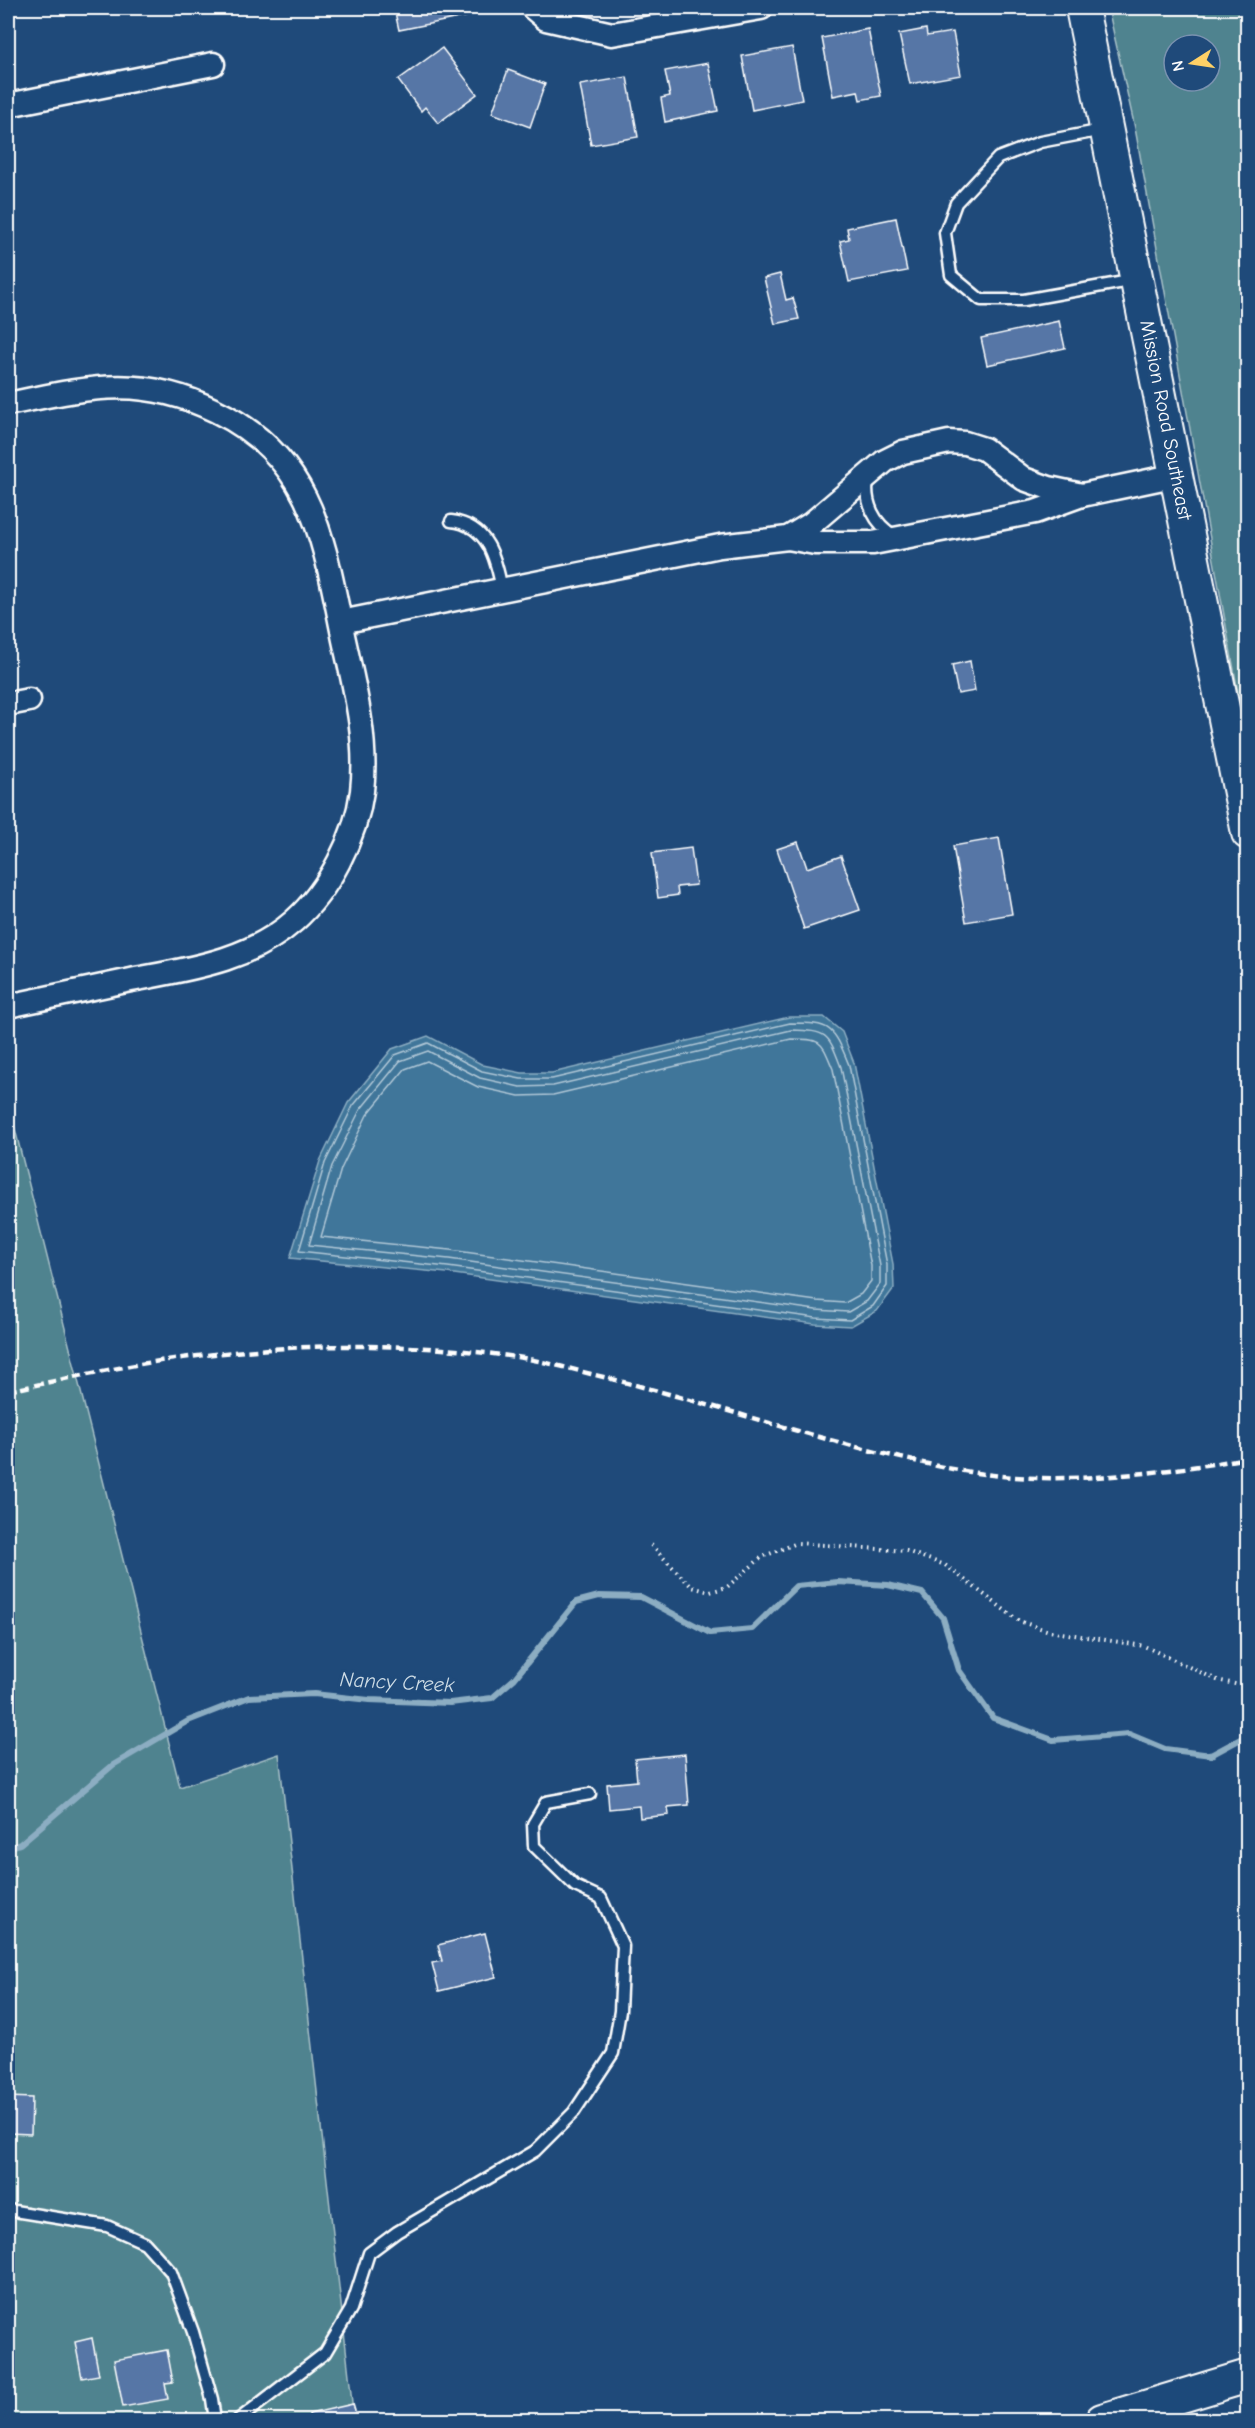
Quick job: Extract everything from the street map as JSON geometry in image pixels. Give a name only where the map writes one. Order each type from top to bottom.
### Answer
[{"type":"main road","name":"Mission Road Southeast","points":[[1082,8],[1248,833]]},
{"type":"main road","points":[[1102,2421],[1248,2376]]},
{"type":"street","points":[[533,8],[546,19],[612,34],[761,8]]},
{"type":"street","points":[[8,105],[213,64]]},
{"type":"street","points":[[8,404],[87,388],[136,386],[163,391],[218,411],[245,428],[270,448],[288,470],[313,513],[322,536],[362,726],[364,750],[362,793],[350,837],[323,886],[294,921],[259,945],[221,962],[8,1006]]},
{"type":"street","points":[[788,538],[811,524],[869,472],[885,461],[903,452],[949,442],[964,442],[984,449],[1024,479],[1049,488],[1082,495]]},
{"type":"street","points":[[341,622],[720,546],[788,538],[815,543],[873,543],[1035,512],[1082,495],[1177,476]]},
{"type":"lane","points":[[1108,129],[1040,142],[998,158],[956,203],[945,233],[951,276],[981,300],[1024,300],[1138,279]]},
{"type":"lane","points":[[869,472],[866,487],[870,507],[880,525],[898,538]]},
{"type":"lane","points":[[451,521],[464,523],[474,528],[485,540],[498,571],[502,590]]},
{"type":"lane","points":[[238,2421],[325,2353],[351,2309],[369,2253],[396,2232],[535,2151],[574,2112],[613,2053],[620,2011],[623,1946],[601,1898],[575,1886],[534,1846],[533,1824],[546,1802],[590,1794]]},
{"type":"lane","points":[[8,2210],[107,2226],[145,2243],[171,2272],[193,2332],[212,2399],[215,2421]]},
{"type":"path","points":[[651,1545],[692,1587],[710,1592],[727,1587],[762,1557],[797,1544],[906,1551],[945,1565],[1019,1621],[1049,1631],[1144,1646],[1216,1680],[1248,1687]]},
{"type":"green space","points":[[1108,8],[1247,8],[1247,741],[1135,128]]},
{"type":"green space","points":[[13,1121],[180,1787],[279,1754],[354,2420],[8,2420],[8,1122]]},
{"type":"water","points":[[789,1017],[824,1017],[842,1032],[854,1063],[893,1264],[894,1288],[877,1311],[851,1326],[815,1324],[447,1273],[290,1258],[320,1161],[348,1103],[392,1049],[428,1036],[483,1065],[522,1073],[552,1073]]},
{"type":"building","points":[[394,8],[474,8],[474,15],[399,30]]},
{"type":"building","points":[[868,29],[881,96],[860,100],[858,91],[833,96],[822,38]]},
{"type":"building","points":[[926,29],[927,36],[953,32],[961,75],[910,84],[899,34]]},
{"type":"building","points":[[792,47],[802,100],[752,110],[742,56]]},
{"type":"building","points":[[442,48],[477,94],[438,123],[425,107],[421,111],[398,80]]},
{"type":"building","points":[[708,63],[718,111],[665,122],[661,98],[670,96],[665,71]]},
{"type":"building","points":[[508,70],[545,84],[530,127],[492,113]]},
{"type":"building","points":[[627,77],[638,137],[591,145],[580,85]]},
{"type":"building","points":[[896,218],[907,271],[849,282],[840,241],[849,239],[847,228]]},
{"type":"building","points":[[780,274],[786,300],[793,298],[799,319],[775,324],[764,278]]},
{"type":"building","points":[[1059,321],[1065,348],[987,365],[981,338]]},
{"type":"building","points":[[970,661],[975,691],[958,694],[952,665]]},
{"type":"building","points":[[999,838],[1012,914],[966,922],[953,846]]},
{"type":"building","points":[[798,842],[807,868],[841,856],[860,910],[804,929],[777,849]]},
{"type":"building","points":[[691,848],[696,885],[677,887],[678,895],[658,898],[652,853]]},
{"type":"building","points":[[685,1754],[689,1805],[668,1807],[669,1815],[640,1818],[639,1806],[609,1809],[607,1784],[637,1781],[635,1759]]},
{"type":"building","points":[[485,1933],[496,1977],[439,1991],[432,1963],[442,1961],[438,1945]]},
{"type":"building","points":[[8,2097],[32,2098],[31,2134],[8,2133]]},
{"type":"building","points":[[92,2338],[99,2375],[82,2378],[75,2342]]},
{"type":"building","points":[[167,2350],[173,2382],[165,2383],[168,2399],[123,2407],[114,2360]]},
{"type":"building","points":[[353,2404],[358,2421],[310,2421],[309,2414]]},
{"type":"waterway","name":"Nancy Creek","points":[[8,1848],[20,1844],[113,1765],[188,1721],[249,1697],[314,1694],[369,1700],[450,1703],[492,1698],[514,1679],[576,1602],[599,1596],[641,1597],[710,1633],[752,1629],[796,1586],[838,1582],[888,1585],[922,1593],[943,1618],[959,1670],[993,1718],[1053,1740],[1129,1734],[1165,1749],[1211,1755],[1248,1735]]},
{"type":"railway","points":[[8,1391],[138,1364],[224,1353],[352,1346],[438,1349],[523,1358],[548,1363],[872,1451],[936,1466],[986,1474],[1033,1478],[1095,1477],[1156,1472],[1248,1458]]}]
